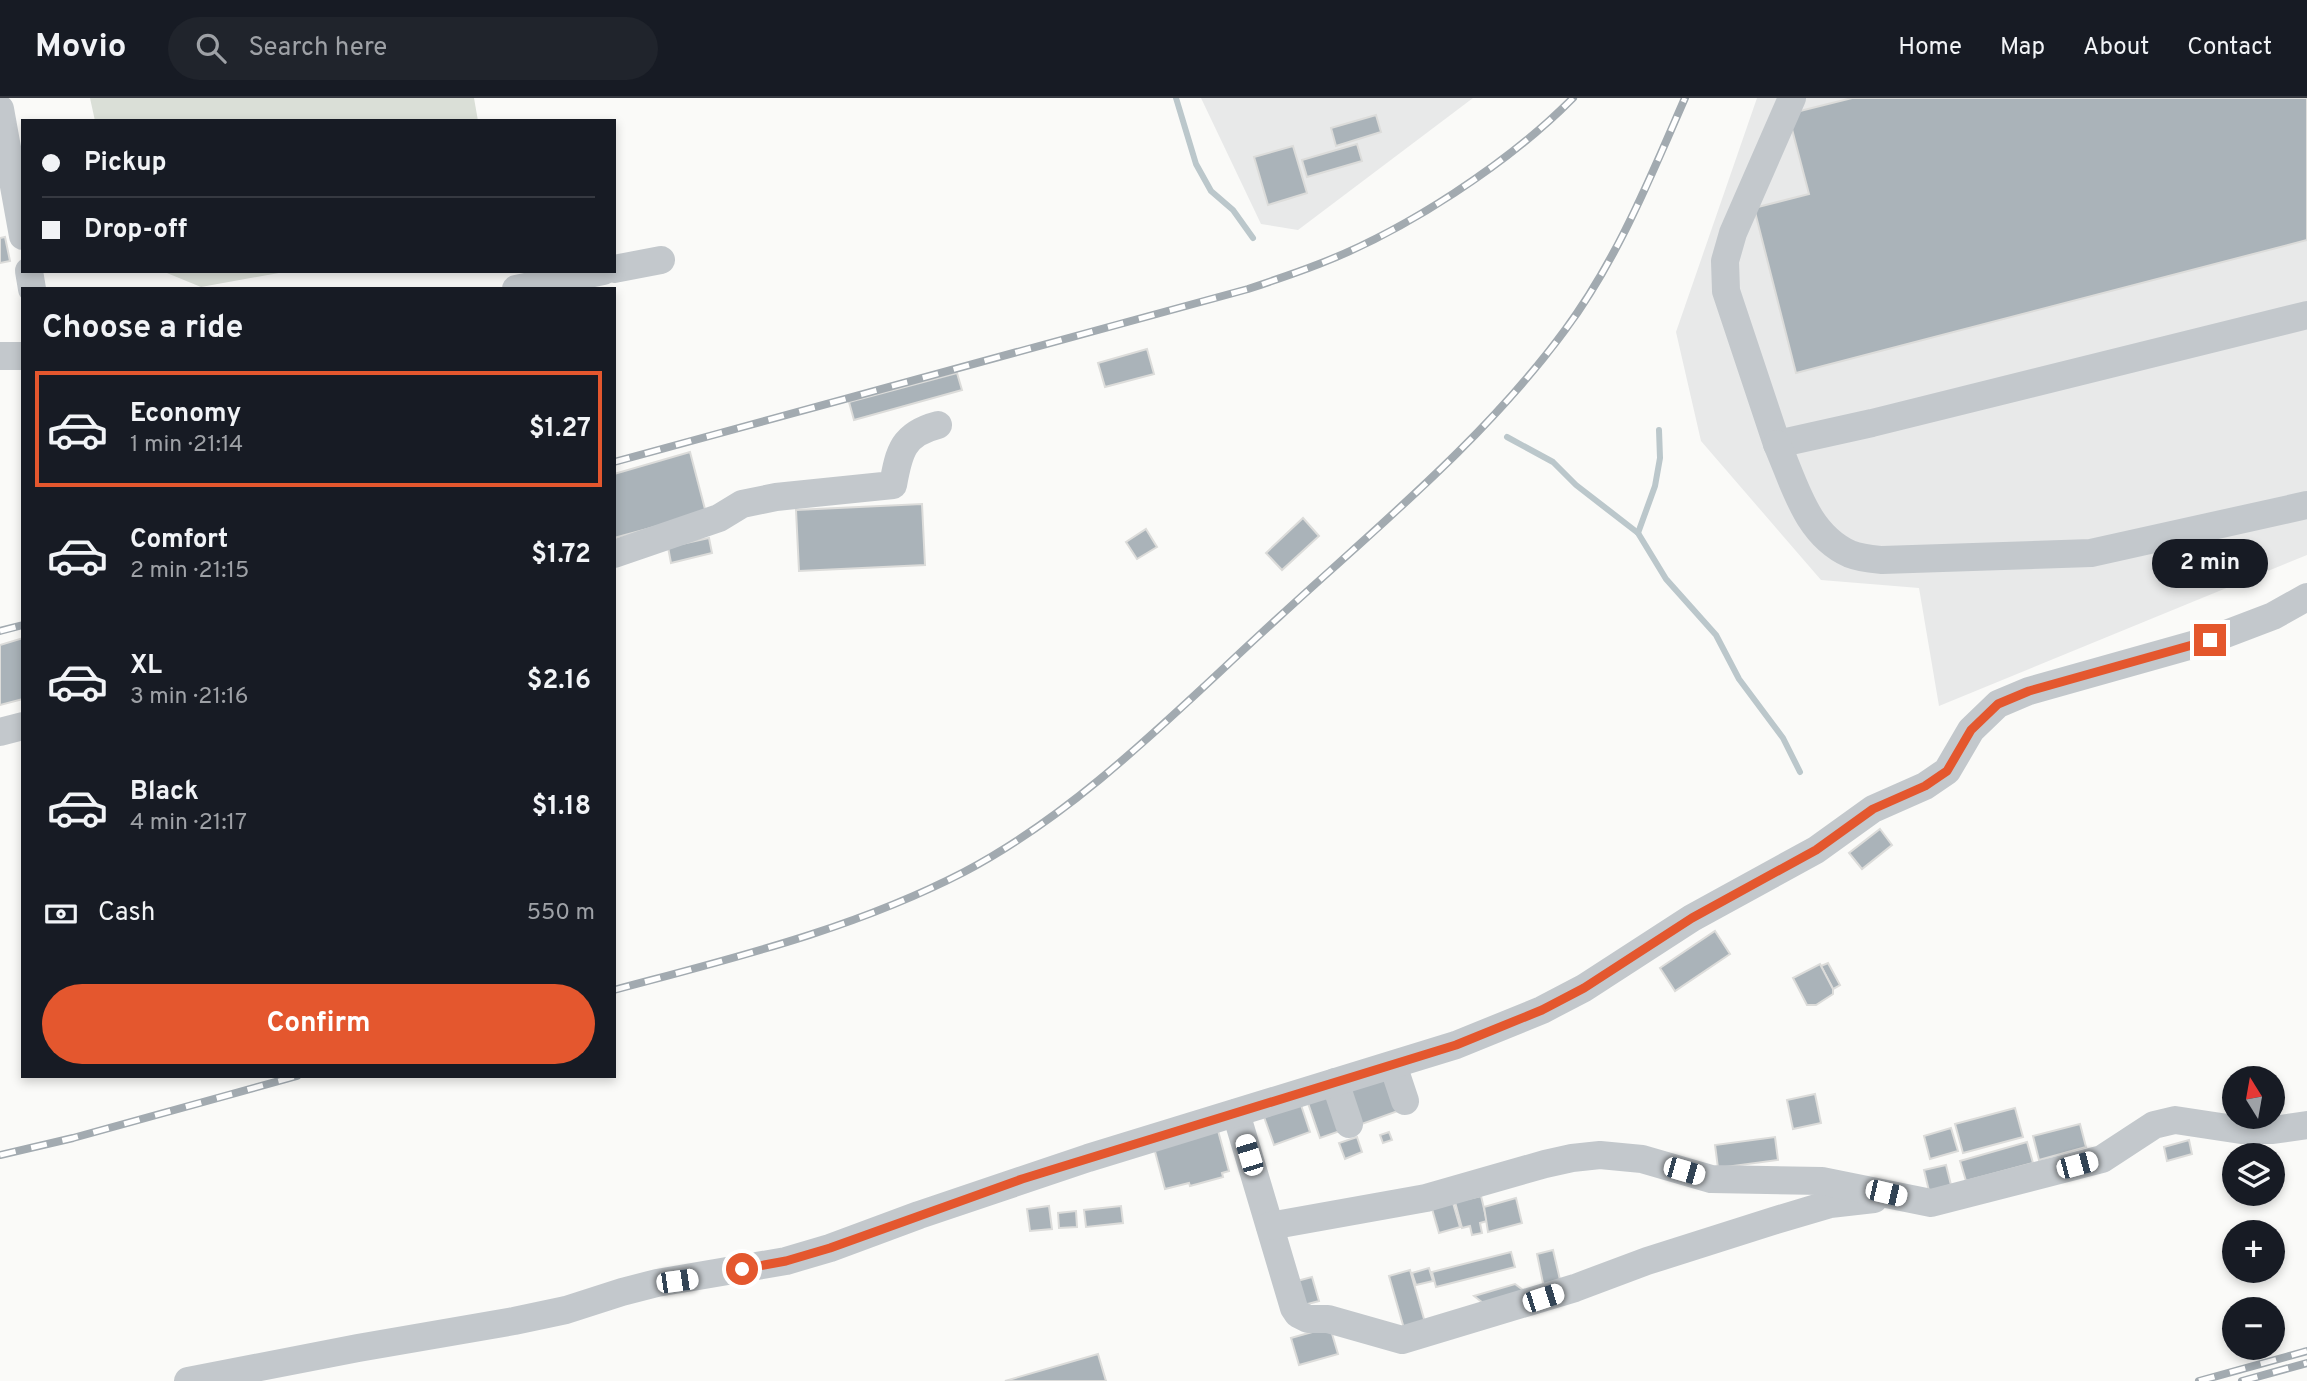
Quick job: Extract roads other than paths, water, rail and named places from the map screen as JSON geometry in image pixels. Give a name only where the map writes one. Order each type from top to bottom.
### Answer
[{"type":"street","points":[[1792,98],[1733,233],[1725,261],[1726,291],[1777,444],[1810,521],[1827,539],[1851,554],[1882,561],[2091,553],[2307,505]]},
{"type":"street","points":[[0,109],[21,225]]},
{"type":"street","points":[[616,269],[661,260]]},
{"type":"street","points":[[526,287],[593,273]]},
{"type":"street","points":[[1777,444],[2307,315]]},
{"type":"street","points":[[0,356],[21,356]]},
{"type":"street","points":[[616,553],[719,518],[742,504],[776,497],[893,485],[898,460],[907,440],[921,429],[938,425]]},
{"type":"street","points":[[188,1381],[514,1321],[566,1310],[657,1283],[786,1261],[830,1248],[1000,1186],[1456,1045],[1542,1010],[1594,982],[1692,918],[1816,850],[1873,809],[1925,786],[1947,771],[1971,730],[1998,704],[2029,691],[2210,640],[2273,616],[2307,597]]},
{"type":"street","points":[[0,732],[21,727]]},
{"type":"street","points":[[1393,1065],[1405,1101]]},
{"type":"street","points":[[1335,1082],[1349,1124]]},
{"type":"street","points":[[1236,1113],[1290,1297],[1298,1314],[1308,1319],[1328,1319],[1402,1340],[1543,1298],[1647,1261],[1829,1204],[1861,1199],[1906,1198]]},
{"type":"street","points":[[1270,1226],[1426,1198],[1545,1164],[1600,1155],[1642,1159],[1711,1179],[1822,1181],[1931,1203],[2102,1159],[2154,1125],[2175,1119],[2241,1130],[2273,1130],[2307,1125]]},
{"type":"waterway","points":[[1176,98],[1196,164],[1211,191],[1233,210],[1253,238]]},
{"type":"waterway","points":[[1638,533],[1655,486],[1660,458],[1659,430]]},
{"type":"waterway","points":[[1507,437],[1553,462],[1576,485],[1638,533],[1666,579],[1716,635],[1739,679],[1783,738],[1800,772]]},
{"type":"railway","points":[[616,461],[1248,289],[1310,267],[1386,233],[1454,193],[1518,147],[1573,98]]},
{"type":"railway","points":[[616,989],[792,940],[880,910],[964,872],[1007,847],[1090,788],[1392,515],[1465,445],[1534,370],[1584,303],[1617,247],[1685,98]]},
{"type":"railway","points":[[0,631],[21,626]]},
{"type":"railway","points":[[0,1155],[73,1138],[290,1078]]},
{"type":"railway","points":[[2199,1381],[2307,1351]]},
{"type":"railway","points":[[2242,1381],[2307,1363]]}]
